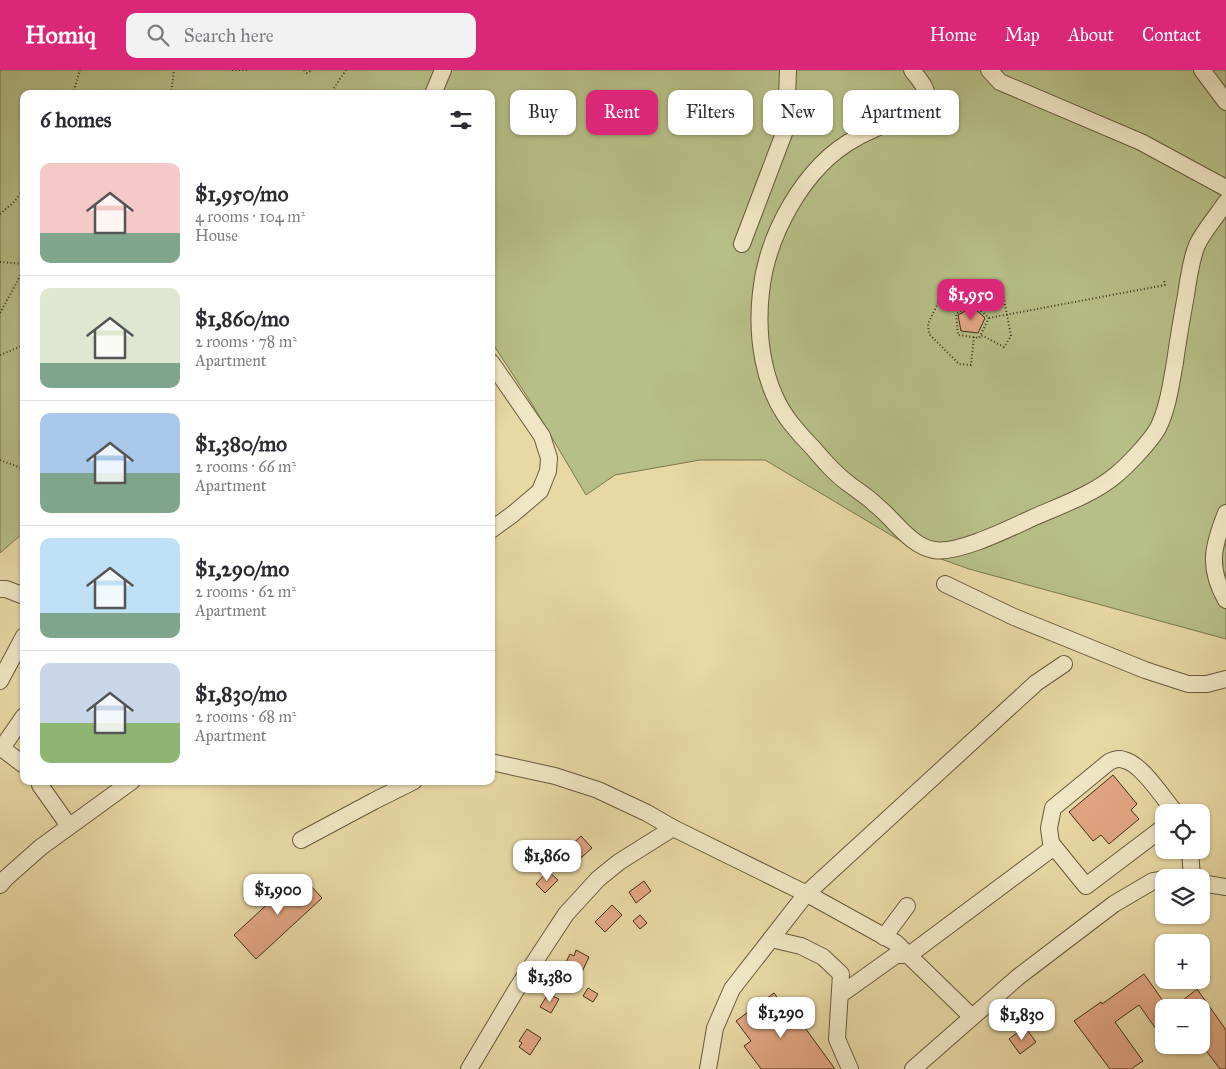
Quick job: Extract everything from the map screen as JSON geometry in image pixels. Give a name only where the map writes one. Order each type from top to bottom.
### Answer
[{"type":"street","points":[[435,90],[443,70]]},
{"type":"street","points":[[742,244],[786,128],[788,70]]},
{"type":"street","points":[[912,70],[925,88],[926,100],[921,105],[853,140],[838,150],[822,165],[794,200],[770,248],[761,292],[759,317],[764,363],[773,391],[790,422],[826,464],[879,507],[912,539],[922,546],[934,550],[950,549],[992,536],[1093,490],[1116,475],[1149,440],[1158,428],[1168,399],[1187,288],[1197,245],[1226,202]]},
{"type":"street","points":[[989,70],[1000,82],[1142,142],[1226,188]]},
{"type":"street","points":[[1202,70],[1226,102]]},
{"type":"street","points":[[495,368],[542,436],[549,458],[548,471],[540,491],[495,527]]},
{"type":"street","points":[[1226,513],[1216,537],[1214,551],[1215,575],[1226,600]]},
{"type":"street","points":[[945,584],[1014,617],[1145,670],[1188,684],[1207,684],[1226,679]]},
{"type":"street","points":[[0,589],[6,589],[20,594]]},
{"type":"street","points":[[0,681],[20,644]]},
{"type":"street","points":[[708,1069],[715,1028],[732,989],[806,894],[1036,683],[1064,664]]},
{"type":"street","points":[[20,721],[1,747],[20,762]]},
{"type":"street","points":[[1155,834],[1086,886],[1051,843],[1048,828],[1054,808],[1115,759],[1124,760],[1138,768],[1168,804]]},
{"type":"street","points":[[495,763],[555,776],[598,790],[806,894],[896,943],[972,1017]]},
{"type":"street","points":[[38,785],[69,826]]},
{"type":"street","points":[[0,886],[6,878],[42,847],[126,785]]},
{"type":"street","points":[[301,840],[406,785]]},
{"type":"street","points":[[469,1069],[516,990],[566,914],[598,879],[619,862],[673,828]]},
{"type":"street","points":[[840,995],[896,955],[909,955],[1054,847]]},
{"type":"street","points":[[913,1069],[1018,977],[1114,904],[1155,881]]},
{"type":"street","points":[[1210,884],[1226,887]]},
{"type":"street","points":[[884,937],[907,906]]},
{"type":"street","points":[[771,939],[800,946],[823,957],[841,974],[837,1038],[850,1069]]},
{"type":"path","points":[[75,90],[80,70]]},
{"type":"path","points":[[171,90],[174,70]]},
{"type":"path","points":[[232,70],[247,70]]},
{"type":"path","points":[[304,70],[306,72],[312,70]]},
{"type":"path","points":[[333,90],[346,70]]},
{"type":"path","points":[[0,214],[20,194]]},
{"type":"path","points":[[0,262],[20,264]]},
{"type":"path","points":[[0,313],[20,276]]},
{"type":"path","points":[[988,318],[1165,285],[1164,280]]},
{"type":"path","points":[[974,337],[972,365],[959,364],[929,334],[928,324],[946,286],[955,281],[996,287],[1003,294],[1011,336],[1004,347],[981,335]]},
{"type":"path","points":[[973,304],[988,318],[979,338],[958,335],[956,314],[973,304]]},
{"type":"path","points":[[0,354],[20,347]]},
{"type":"path","points":[[0,460],[20,468]]},
{"type":"green space","points":[[0,70],[1226,70],[1226,639],[969,569],[916,550],[765,460],[700,460],[615,475],[586,495],[532,404],[495,347],[495,90],[20,90],[20,536],[0,553]]},
{"type":"building","points":[[973,307],[985,318],[978,333],[961,331],[958,315]]},
{"type":"building","points":[[1113,775],[1137,804],[1131,810],[1139,819],[1109,844],[1101,835],[1093,841],[1069,812]]},
{"type":"building","points":[[581,836],[592,848],[574,864],[564,852]]},
{"type":"building","points":[[548,871],[558,880],[545,893],[536,884]]},
{"type":"building","points":[[300,874],[322,898],[256,959],[234,935]]},
{"type":"building","points":[[644,881],[651,891],[636,903],[629,892]]},
{"type":"building","points":[[612,905],[622,915],[605,932],[595,922]]},
{"type":"building","points":[[640,915],[647,923],[640,929],[633,921]]},
{"type":"building","points":[[576,950],[589,957],[581,974],[564,966],[570,954],[574,956]]},
{"type":"building","points":[[1144,974],[1162,999],[1155,999],[1155,1027],[1139,1005],[1115,1022],[1143,1061],[1131,1069],[1110,1069],[1074,1021],[1101,1002],[1102,1004]]},
{"type":"building","points":[[588,988],[598,994],[593,1002],[583,996]]},
{"type":"building","points":[[1197,989],[1204,999],[1184,999]]},
{"type":"building","points":[[774,993],[788,1013],[792,1010],[835,1069],[761,1069],[744,1046],[751,1041],[736,1021]]},
{"type":"building","points":[[548,994],[559,999],[551,1013],[540,1007]]},
{"type":"building","points":[[1210,1007],[1226,1030],[1226,1069],[1220,1069],[1209,1054]]},
{"type":"building","points":[[1025,1027],[1036,1042],[1020,1054],[1009,1039]]},
{"type":"building","points":[[527,1029],[541,1038],[530,1055],[519,1047],[522,1043],[519,1041]]}]
